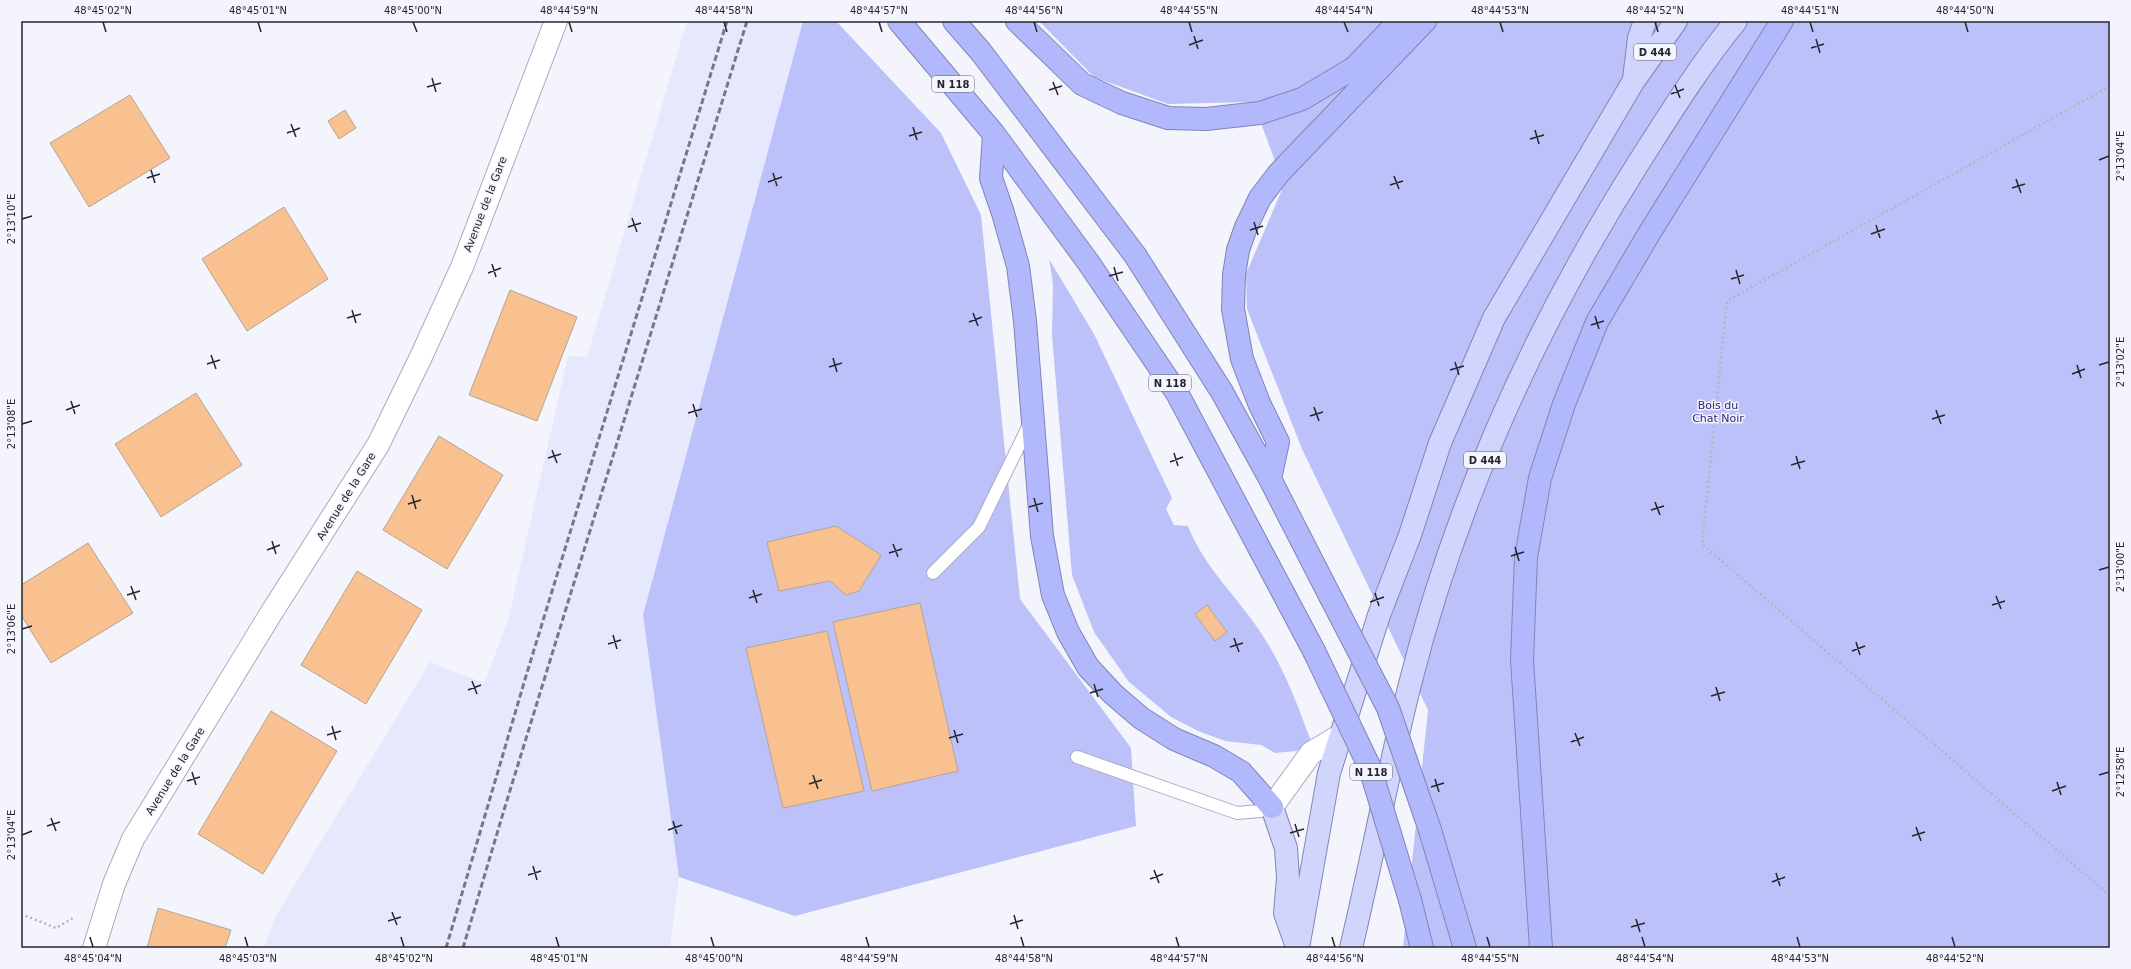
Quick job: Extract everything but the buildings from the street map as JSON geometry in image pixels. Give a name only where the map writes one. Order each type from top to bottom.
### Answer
[{"type":"highway","name":"N 118","points":[[899,21],[994,134],[1088,262],[1177,393],[1314,651],[1370,768],[1410,900],[1422,948]]},
{"type":"highway","name":"N 118","points":[[954,21],[981,52],[1136,255],[1222,392],[1270,479],[1388,708],[1430,830],[1465,948]]},
{"type":"highway","points":[[1017,21],[1082,84],[1122,103],[1168,118],[1206,119],[1260,113],[1302,98],[1354,68],[1399,21]]},
{"type":"highway","points":[[1270,479],[1278,442],[1259,403],[1242,358],[1233,309],[1234,275],[1238,250],[1246,227],[1260,198],[1278,173],[1425,21]]},
{"type":"highway","points":[[1540,948],[1522,660],[1526,557],[1540,478],[1564,404],[1598,322],[1650,232],[1782,21]]},
{"type":"highway","points":[[994,134],[991,178],[1003,213],[1018,266],[1025,321],[1042,536],[1053,595],[1068,632],[1088,668],[1113,694],[1141,718],[1174,740],[1214,756],[1242,772],[1272,807]]},
{"type":"main road","points":[[1633,82],[1638,38],[1645,21]]},
{"type":"main road","name":"D 444","points":[[1298,948],[1329,773],[1378,615],[1410,535],[1440,444],[1494,318],[1633,82],[1676,21]]},
{"type":"main road","name":"D 444","points":[[1351,948],[1410,684],[1457,533],[1492,441],[1548,320],[1605,216],[1712,50],[1736,21]]},
{"type":"main road","points":[[1272,807],[1286,848],[1288,878],[1285,913],[1298,948]]},
{"type":"street","name":"Avenue de la Gare","points":[[94,948],[114,884],[133,839],[381,438],[420,359],[462,267],[556,21]]},
{"type":"street","points":[[1272,807],[1311,752],[1341,735]]},
{"type":"lane","points":[[933,573],[979,527],[1033,418]]},
{"type":"lane","points":[[1078,758],[1237,813],[1260,812],[1272,807]]},
{"type":"path","points":[[2110,86],[1727,301],[1702,544],[2110,896]]},
{"type":"path","points":[[21,914],[56,928],[75,917]]},
{"type":"shaded area","points":[[687,21],[803,21],[643,615],[679,877],[670,948],[264,948],[274,919],[430,662],[484,683],[508,621],[568,356],[587,357]]},
{"type":"green space","points":[[803,21],[836,21],[941,133],[981,215],[1020,599],[1131,748],[1136,826],[795,916],[679,877],[643,615]]},
{"type":"green space","name":"Bois du Chat Noir","points":[[1039,21],[2110,21],[2110,948],[1403,948],[1428,710],[1302,449],[1247,309],[1246,274],[1284,185],[1253,102],[1168,104],[1094,77]]},
{"type":"green space","points":[[1049,259],[1094,334],[1172,498],[1166,509],[1174,525],[1188,526],[1203,556],[1263,636],[1284,675],[1312,744],[1296,751],[1275,753],[1261,745],[1225,741],[1198,731],[1171,717],[1129,682],[1094,632],[1072,575],[1052,335],[1053,284]]},
{"type":"railway","points":[[446,948],[526,676],[727,21]]},
{"type":"railway","points":[[463,948],[504,810],[747,21]]}]
